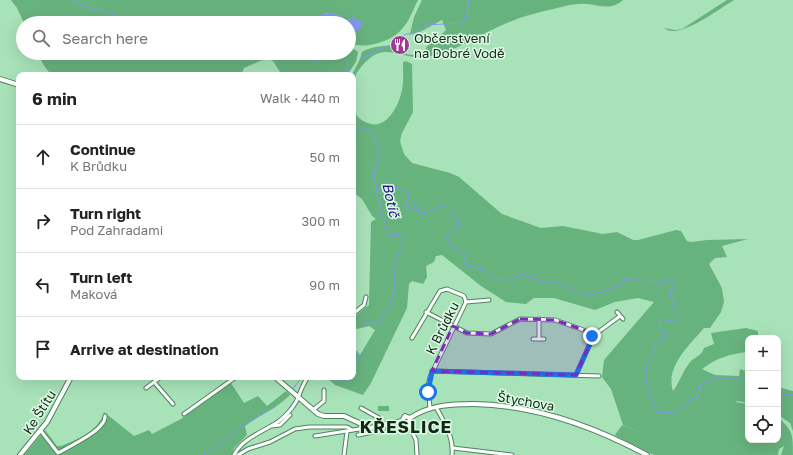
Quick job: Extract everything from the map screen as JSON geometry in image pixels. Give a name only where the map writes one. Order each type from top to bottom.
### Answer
[{"type":"street","points":[[0,79],[16,85]]},
{"type":"street","points":[[412,338],[438,292],[443,289],[448,289],[464,296],[466,302]]},
{"type":"street","points":[[356,312],[364,306],[366,297]]},
{"type":"street","name":"K Brůdku","points":[[430,408],[428,386],[432,371],[453,326],[466,302],[488,300]]},
{"type":"street","points":[[426,312],[467,333],[491,334],[515,320],[539,319],[561,321],[592,333],[595,331],[597,333]]},
{"type":"street","points":[[617,312],[623,319]]},
{"type":"street","points":[[576,375],[593,337],[597,336],[597,333],[620,316]]},
{"type":"street","points":[[539,319],[539,339]]},
{"type":"street","points":[[592,333],[593,337]]},
{"type":"street","points":[[533,338],[544,339]]},
{"type":"street","points":[[432,371],[598,376]]},
{"type":"street","name":"Ke Štítu","points":[[20,455],[41,431],[69,380]]},
{"type":"street","points":[[146,388],[157,380]]},
{"type":"street","points":[[184,414],[232,380]]},
{"type":"street","name":"Štychova","points":[[278,380],[313,410],[324,416],[344,416],[370,428],[402,421],[405,416],[410,418],[430,408],[449,404],[476,404],[529,409],[590,427],[647,455]]},
{"type":"street","points":[[234,455],[244,443],[277,422],[289,410],[296,402],[296,396],[306,380]]},
{"type":"street","points":[[154,382],[173,404]]},
{"type":"street","points":[[313,410],[324,401],[324,390]]},
{"type":"street","points":[[436,407],[444,419],[453,448],[452,455]]},
{"type":"street","points":[[361,408],[379,418]]},
{"type":"street","points":[[270,426],[280,425],[290,415]]},
{"type":"street","points":[[41,431],[58,453],[96,431],[103,425],[105,416]]},
{"type":"street","points":[[408,423],[410,418]]},
{"type":"street","points":[[402,421],[408,423],[416,440],[417,455]]},
{"type":"street","points":[[315,436],[346,432],[360,429],[363,426]]},
{"type":"street","points":[[358,435],[383,430],[384,426]]},
{"type":"street","points":[[238,455],[248,449],[270,442],[295,429],[309,427],[347,427],[352,430]]},
{"type":"street","points":[[344,455],[346,432]]},
{"type":"street","points":[[453,448],[512,455]]},
{"type":"highlighted area","points":[[520,319],[555,320],[592,333],[593,337],[576,375],[432,371],[453,326],[467,333],[491,334]]},
{"type":"green space","points":[[11,0],[418,0],[411,16],[397,34],[384,41],[369,45],[356,45],[356,16],[353,15],[342,16],[330,13],[322,14],[321,16],[21,16]]},
{"type":"green space","points":[[422,0],[623,0],[610,6],[575,4],[524,16],[462,45],[431,56],[419,57],[383,52],[375,55],[366,62],[356,74],[356,72],[354,72],[362,52],[365,50],[377,47],[393,46],[400,52],[413,55],[425,51],[431,42],[446,30],[442,20],[420,32],[410,34],[414,17]]},
{"type":"green space","points":[[727,0],[734,0],[689,27],[679,30],[670,31],[664,28],[675,30],[682,29]]},
{"type":"green space","points":[[356,51],[358,52],[356,62],[349,72],[280,72],[273,61],[270,60],[356,60]]},
{"type":"green space","points":[[41,60],[264,60],[244,68],[242,72],[49,72]]},
{"type":"green space","points":[[406,61],[412,64],[413,112],[402,133],[400,141],[404,154],[412,163],[450,173],[459,177],[502,214],[541,228],[563,226],[603,234],[617,232],[633,240],[676,230],[681,231],[687,241],[691,242],[748,239],[722,246],[727,257],[715,258],[709,264],[722,288],[724,302],[721,312],[710,328],[704,328],[680,356],[672,373],[671,382],[673,391],[686,367],[691,361],[703,351],[704,348],[714,344],[711,333],[746,328],[758,331],[758,335],[745,335],[745,352],[724,357],[702,369],[715,375],[739,376],[740,369],[745,371],[745,402],[735,402],[745,404],[745,443],[781,443],[781,420],[791,433],[793,455],[781,455],[784,446],[779,449],[778,455],[654,455],[616,436],[615,435],[622,425],[643,434],[623,425],[611,389],[602,377],[604,360],[654,302],[638,298],[615,302],[595,310],[554,298],[534,298],[526,304],[506,302],[481,286],[442,255],[436,256],[434,262],[426,266],[427,277],[423,284],[412,281],[409,284],[407,308],[371,383],[363,395],[335,385],[329,380],[356,380],[356,352],[360,355],[375,330],[369,326],[356,329],[356,316],[369,305],[371,222],[376,219],[372,216],[362,199],[356,194],[356,114],[364,122],[371,124],[382,123],[391,115],[400,99],[403,86],[403,62]]},
{"type":"green space","points":[[231,383],[244,403],[258,396],[267,406],[286,391],[290,395],[280,404],[245,426],[247,435],[234,448],[232,455],[24,455],[45,430],[57,446],[61,446],[87,434],[98,424],[104,412],[134,436],[149,430],[152,434],[181,419]]},
{"type":"green space","points":[[781,388],[793,391],[793,431],[790,423],[781,417]]},
{"type":"green space","points":[[378,406],[389,406],[389,411],[378,411]]},
{"type":"water","points":[[330,13],[342,16],[320,16],[322,14]]},
{"type":"water","points":[[356,20],[363,23],[362,27],[357,31]]},
{"type":"waterway","name":"Botič","points":[[73,0],[79,4],[118,16]]},
{"type":"waterway","points":[[360,59],[392,44],[406,34],[415,34],[426,25],[462,23],[466,20],[469,0]]},
{"type":"waterway","name":"Botič","points":[[315,60],[320,60]]},
{"type":"waterway","name":"Botič","points":[[347,60],[349,72]]},
{"type":"waterway","name":"Botič","points":[[356,133],[362,128],[366,129],[375,140],[379,159],[374,173],[380,204],[389,235],[396,234],[400,238],[402,246],[394,268],[395,283],[393,294],[389,305],[380,320],[380,323],[361,323],[356,328]]},
{"type":"waterway","points":[[378,190],[384,190],[383,184],[389,183],[409,194],[406,206],[407,209],[411,210],[418,205],[419,213],[445,206],[459,221],[458,228],[446,236],[450,245],[464,254],[467,266],[483,269],[497,280],[505,277],[510,280],[521,274],[545,282],[560,282],[570,289],[589,295],[602,292],[621,284],[627,278],[642,282],[655,281],[659,286],[665,280],[672,280],[676,288],[671,290],[670,296],[675,298],[672,303],[677,310],[678,317],[675,322],[671,320],[660,322],[659,328],[664,332],[665,337],[664,339],[656,342],[646,371],[646,380],[650,393],[654,405],[659,413],[675,412],[688,404],[692,398],[698,398],[698,394],[701,391],[698,388],[699,386],[712,379],[745,380]]},
{"type":"waterway","name":"Botič","points":[[356,351],[359,356],[356,362]]},
{"type":"waterway","name":"Botič","points":[[292,390],[300,380]]},
{"type":"waterway","name":"Botič","points":[[334,380],[349,380]]},
{"type":"waterway","name":"Botič","points":[[204,455],[254,418],[275,407],[290,392]]},
{"type":"waterway","points":[[781,393],[793,395]]},
{"type":"place","name":"Občerstvení na Dobré Vodě","points":[[400,45]]},
{"type":"district","name":"KŘESLICE","points":[[406,427]]},
{"type":"route","points":[[428,392],[432,371],[576,375],[593,337],[592,336]]}]
